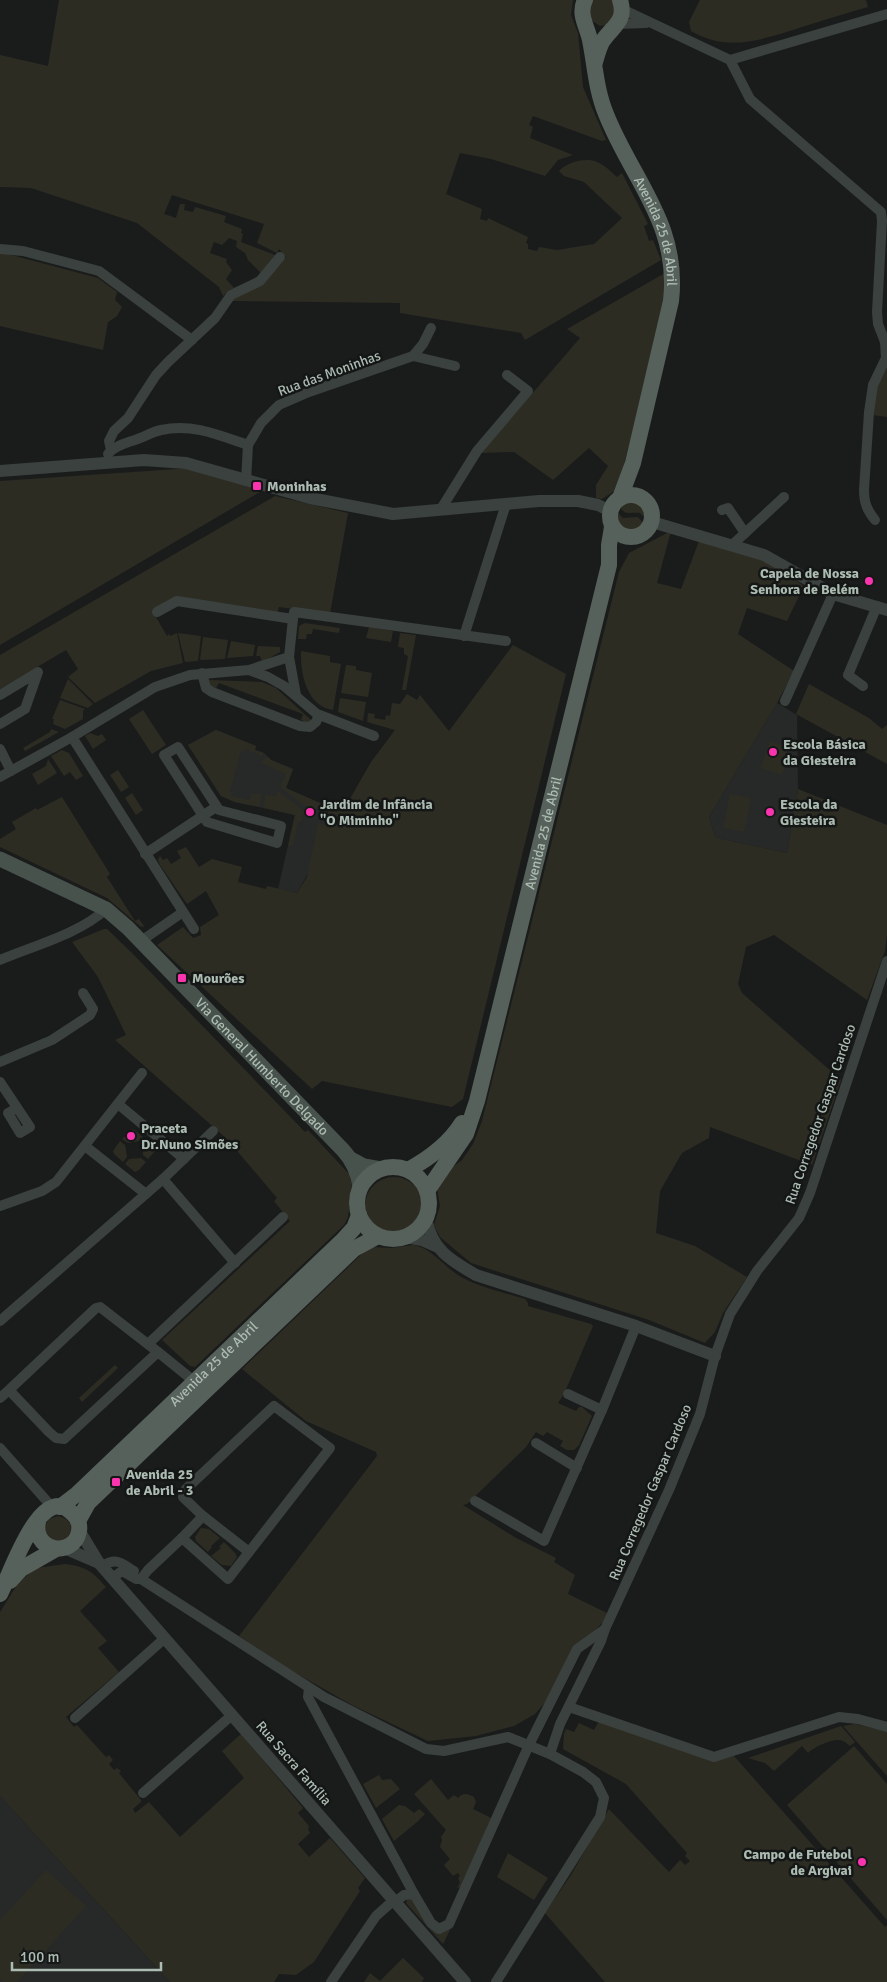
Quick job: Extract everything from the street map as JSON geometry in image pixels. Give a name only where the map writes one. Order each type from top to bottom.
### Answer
[{"type":"main road","name":"Avenida 25 de Abril","points":[[583,7],[594,29],[600,31],[618,10]]},
{"type":"main road","name":"Avenida 25 de Abril","points":[[583,7],[590,40],[596,86],[606,115],[658,218],[667,239],[672,260],[673,281],[671,301],[633,463],[620,498]]},
{"type":"main road","name":"Avenida 25 de Abril","points":[[594,66],[601,44],[618,10]]},
{"type":"main road","points":[[633,463],[644,499],[652,510],[652,522],[645,533],[634,538],[622,536],[611,519],[612,505],[620,498],[633,495],[644,499]]},
{"type":"main road","name":"Avenida 25 de Abril","points":[[427,1191],[466,1134],[476,1101],[609,565],[611,519]]},
{"type":"main road","name":"Avenida 25 de Abril","points":[[609,565],[620,550],[634,538]]},
{"type":"main road","name":"Via General Humberto Delgado","points":[[0,858],[106,909],[140,941],[351,1159],[358,1173],[360,1187]]},
{"type":"main road","name":"Avenida 25 de Abril","points":[[408,1170],[431,1157],[441,1148],[457,1131],[476,1101]]},
{"type":"main road","name":"Via General Humberto Delgado","points":[[351,1159],[364,1166],[381,1169]]},
{"type":"main road","points":[[390,1167],[408,1170],[423,1182],[427,1191],[429,1200],[426,1218],[421,1226],[406,1237],[396,1239],[378,1236],[370,1230],[359,1215],[357,1196],[360,1187],[372,1173],[381,1169],[390,1167]]},
{"type":"main road","name":"Avenida 25 de Abril","points":[[2,1590],[18,1552],[50,1510],[77,1494],[195,1382],[344,1239],[354,1228],[359,1215]]},
{"type":"main road","name":"Avenida 25 de Abril","points":[[2,1590],[21,1569],[74,1541],[88,1503],[354,1248],[378,1236]]},
{"type":"main road","points":[[60,1548],[49,1547],[39,1537],[37,1531],[50,1510],[71,1511],[78,1526]]},
{"type":"street","points":[[618,10],[639,22],[655,24]]},
{"type":"street","points":[[618,10],[655,24],[730,60],[750,99],[881,212],[877,312],[878,324],[885,342],[886,358],[873,385],[870,400],[864,490],[867,510],[875,520]]},
{"type":"street","points":[[730,60],[887,14]]},
{"type":"street","points":[[0,249],[23,251],[99,271],[192,340]]},
{"type":"street","points":[[106,463],[111,450],[109,441],[114,431],[132,413],[156,375],[215,318],[232,296],[260,282],[280,258]]},
{"type":"street","points":[[431,328],[423,344],[413,356],[455,366]]},
{"type":"street","name":"Rua das Moninhas","points":[[246,480],[248,445],[261,423],[279,405],[309,392],[413,356]]},
{"type":"street","points":[[441,510],[477,451],[528,391],[507,374]]},
{"type":"street","points":[[111,450],[161,430],[175,429],[208,430],[248,445]]},
{"type":"street","points":[[0,471],[144,460],[186,463],[310,498],[393,514],[538,501],[578,501],[598,505],[611,519]]},
{"type":"street","points":[[731,546],[784,497]]},
{"type":"street","points":[[464,636],[506,504]]},
{"type":"street","points":[[722,510],[728,508],[745,533]]},
{"type":"street","points":[[652,522],[764,555],[833,594],[854,602],[882,608],[848,675],[863,686]]},
{"type":"street","points":[[785,701],[833,594]]},
{"type":"street","points":[[157,612],[177,601],[293,619]]},
{"type":"street","points":[[296,695],[289,657],[294,612],[506,641]]},
{"type":"street","points":[[0,777],[72,738],[155,687],[190,675],[249,670],[289,657]]},
{"type":"street","points":[[249,670],[268,677],[296,695],[319,715],[374,736]]},
{"type":"street","points":[[0,695],[38,672],[26,709],[0,724]]},
{"type":"street","points":[[202,674],[206,688],[212,692],[300,726],[310,727],[316,722],[319,715]]},
{"type":"street","points":[[72,738],[194,929]]},
{"type":"street","points":[[178,747],[219,810],[281,826],[276,843],[207,822],[203,816],[164,755],[178,747]]},
{"type":"street","points":[[0,749],[11,771]]},
{"type":"street","points":[[145,854],[216,807]]},
{"type":"street","points":[[0,960],[81,927],[106,909]]},
{"type":"street","points":[[140,941],[183,912]]},
{"type":"street","name":"Rua Corregedor Gaspar Cardoso","points":[[414,1894],[430,1923],[439,1929],[449,1924],[529,1745],[577,1649],[605,1629],[669,1490],[700,1414],[715,1356],[730,1314],[757,1271],[799,1218],[810,1193],[887,961]]},
{"type":"street","points":[[0,1062],[52,1040],[90,1016],[93,1009],[83,993]]},
{"type":"street","points":[[0,1206],[42,1190],[56,1182],[142,1074]]},
{"type":"street","points":[[0,1082],[17,1108]]},
{"type":"street","points":[[118,1104],[184,1159]]},
{"type":"street","points":[[0,1321],[163,1179],[213,1131]]},
{"type":"street","points":[[84,1146],[146,1194]]},
{"type":"street","points":[[163,1179],[235,1263]]},
{"type":"street","points":[[148,1344],[283,1217]]},
{"type":"street","points":[[426,1218],[429,1232],[438,1248],[452,1262],[476,1275],[636,1326],[715,1356]]},
{"type":"street","points":[[406,1237],[422,1240],[438,1248]]},
{"type":"street","points":[[0,1398],[96,1308],[100,1307],[195,1382]]},
{"type":"street","points":[[475,1501],[544,1541],[602,1410],[636,1326]]},
{"type":"street","points":[[9,1390],[49,1432],[56,1438],[64,1440],[158,1352]]},
{"type":"street","points":[[568,1394],[602,1410]]},
{"type":"street","points":[[182,1538],[228,1579],[330,1448],[274,1406],[185,1490],[183,1497],[203,1516],[249,1552]]},
{"type":"street","points":[[536,1443],[577,1468]]},
{"type":"street","points":[[0,1448],[50,1510]]},
{"type":"street","points":[[141,1579],[203,1516]]},
{"type":"street","name":"Rua Sacra Família","points":[[78,1526],[101,1565],[112,1578],[465,1982]]},
{"type":"street","name":"Rua Sacra Família","points":[[60,1548],[101,1565]]},
{"type":"street","points":[[101,1565],[110,1561],[117,1561],[137,1573],[141,1579],[309,1688],[376,1725],[426,1749],[444,1751],[508,1737],[550,1754],[583,1772],[596,1782],[604,1798],[600,1817],[496,1982]]},
{"type":"street","points":[[112,1578],[122,1571],[136,1579],[141,1579]]},
{"type":"street","points":[[550,1754],[560,1724],[605,1629]]},
{"type":"street","points":[[75,1718],[165,1638]]},
{"type":"street","points":[[309,1688],[308,1697],[414,1894],[404,1895],[376,1916],[331,1982]]},
{"type":"street","points":[[569,1707],[714,1757],[839,1717],[858,1719],[887,1727]]},
{"type":"street","points":[[143,1793],[232,1715]]},
{"type":"shaded area","points":[[59,0],[573,0],[571,15],[578,33],[583,87],[606,140],[602,141],[533,116],[529,125],[533,127],[530,138],[573,155],[558,160],[545,176],[491,159],[460,153],[446,194],[482,209],[480,219],[487,221],[488,218],[528,237],[526,243],[528,244],[528,249],[537,251],[539,247],[557,250],[594,244],[622,218],[584,182],[564,176],[559,171],[577,161],[588,160],[597,162],[617,177],[622,173],[648,224],[644,226],[649,241],[653,240],[661,260],[525,340],[521,333],[400,313],[400,303],[231,301],[279,266],[286,257],[279,249],[277,253],[257,243],[264,224],[172,195],[164,214],[176,218],[180,204],[185,204],[184,210],[193,212],[195,207],[226,216],[224,222],[242,229],[241,242],[275,255],[275,259],[261,273],[248,260],[245,253],[236,247],[237,241],[229,238],[222,245],[214,242],[210,253],[227,259],[226,262],[232,270],[226,279],[234,288],[223,296],[219,287],[137,223],[31,188],[0,187],[0,55],[48,66]]},
{"type":"shaded area","points":[[592,0],[612,0],[617,9],[608,25],[600,26],[591,20],[588,6]]},
{"type":"shaded area","points":[[700,0],[866,0],[868,7],[774,36],[732,43],[705,38],[691,31],[689,22]]},
{"type":"shaded area","points":[[0,252],[98,278],[117,292],[115,300],[122,307],[117,316],[108,322],[103,350],[0,326]]},
{"type":"shaded area","points":[[665,273],[664,299],[634,427],[616,490],[602,499],[596,498],[596,485],[608,466],[589,448],[553,480],[514,452],[481,453],[580,338],[567,329]]},
{"type":"shaded area","points":[[887,368],[887,417],[873,415],[877,386]]},
{"type":"shaded area","points":[[192,468],[263,490],[0,645],[0,481]]},
{"type":"shaded area","points":[[275,496],[348,513],[330,614],[279,607],[277,614],[175,597],[152,610],[167,636],[177,633],[183,663],[151,671],[95,703],[68,677],[78,669],[66,650],[0,689],[0,655]]},
{"type":"shaded area","points":[[630,500],[643,507],[646,519],[640,513],[626,513],[622,510],[620,507]]},
{"type":"shaded area","points":[[617,512],[623,518],[638,517],[644,524],[634,530],[627,529],[619,523]]},
{"type":"shaded area","points":[[671,531],[657,583],[681,589],[699,541],[763,558],[804,586],[787,621],[747,608],[738,634],[794,671],[709,817],[715,836],[787,853],[798,789],[887,825],[887,935],[885,951],[867,1000],[774,935],[746,947],[738,984],[742,993],[841,1080],[812,1165],[710,1127],[709,1138],[682,1153],[660,1191],[656,1233],[695,1246],[747,1277],[723,1313],[715,1332],[705,1343],[649,1320],[471,1263],[440,1237],[434,1225],[440,1206],[437,1188],[450,1169],[462,1160],[473,1144],[482,1121],[619,572],[629,553]]},
{"type":"shaded area","points":[[305,623],[340,628],[339,633],[313,629],[312,634],[307,634],[306,639],[298,639],[299,626]]},
{"type":"shaded area","points":[[369,627],[393,631],[391,642],[366,638]]},
{"type":"shaded area","points":[[178,633],[201,636],[198,661],[185,662]]},
{"type":"shaded area","points":[[400,633],[416,635],[406,690],[402,690],[408,656],[404,654],[404,648],[398,647]]},
{"type":"shaded area","points":[[203,637],[228,640],[225,659],[200,660]]},
{"type":"shaded area","points":[[231,641],[255,645],[253,656],[227,658]]},
{"type":"shaded area","points":[[513,645],[566,674],[463,1099],[452,1107],[322,1081],[312,1089],[157,945],[183,927],[193,938],[201,935],[200,927],[219,915],[206,891],[187,904],[158,860],[160,856],[163,860],[167,858],[171,864],[181,858],[177,851],[186,847],[199,867],[212,859],[242,867],[238,882],[266,889],[267,886],[297,893],[307,877],[318,823],[326,825],[328,814],[321,813],[322,810],[305,806],[280,787],[286,774],[261,763],[267,756],[271,760],[293,769],[286,788],[338,811],[342,803],[347,804],[371,762],[395,730],[367,722],[368,713],[375,714],[374,718],[385,720],[386,715],[390,716],[392,703],[400,704],[407,694],[417,700],[420,695],[449,731]]},
{"type":"shaded area","points":[[258,646],[280,647],[280,652],[262,662],[260,656],[256,656]]},
{"type":"shaded area","points":[[301,651],[330,656],[330,662],[341,664],[333,710],[324,708],[311,696],[304,679]]},
{"type":"shaded area","points":[[346,665],[356,666],[356,670],[372,673],[368,697],[341,693]]},
{"type":"shaded area","points":[[68,679],[93,704],[88,708],[60,698]]},
{"type":"shaded area","points":[[209,680],[262,682],[276,688],[311,720],[308,723],[301,720],[303,714],[219,683],[216,688],[208,684]]},
{"type":"shaded area","points":[[809,684],[869,718],[882,729],[887,725],[887,764],[796,714]]},
{"type":"shaded area","points":[[340,698],[366,702],[363,721],[338,712]]},
{"type":"shaded area","points":[[60,700],[85,709],[83,711],[83,719],[65,729],[53,724],[54,719],[52,719]]},
{"type":"shaded area","name":"Escola Básica da Giesteira","points":[[777,703],[797,715],[798,789],[787,853],[717,838],[709,817]]},
{"type":"shaded area","points":[[143,710],[166,745],[152,754],[129,719]]},
{"type":"shaded area","points":[[51,729],[59,732],[25,751],[23,748],[50,732]]},
{"type":"shaded area","name":"Jardim de Infância \"O Miminho\"","points":[[216,730],[256,746],[255,750],[264,753],[271,760],[293,769],[286,788],[342,813],[297,893],[278,889],[295,815],[235,802],[221,796],[188,745]]},
{"type":"shaded area","points":[[216,730],[256,746],[255,750],[264,753],[259,758],[260,755],[245,749],[243,752],[241,751],[230,792],[232,792],[231,796],[249,800],[251,794],[261,794],[260,807],[235,802],[221,796],[188,745]]},
{"type":"shaded area","points":[[90,733],[98,736],[102,734],[106,740],[93,749],[85,736]]},
{"type":"shaded area","points":[[770,741],[791,748],[782,775],[761,768]]},
{"type":"shaded area","points":[[62,750],[69,753],[83,776],[76,780],[70,772],[64,776],[51,756]]},
{"type":"shaded area","points":[[48,759],[57,773],[38,785],[32,774],[46,766]]},
{"type":"shaded area","points":[[118,770],[129,787],[121,792],[110,775]]},
{"type":"shaded area","points":[[278,791],[304,811],[301,822],[298,822],[293,846],[288,845],[295,815],[264,808],[265,795],[276,796]]},
{"type":"shaded area","points":[[132,793],[143,810],[136,815],[125,798]]},
{"type":"shaded area","points":[[730,794],[751,798],[744,832],[723,828]]},
{"type":"shaded area","points":[[62,797],[110,874],[107,877],[135,921],[139,919],[143,927],[140,926],[107,898],[0,847],[0,839],[16,829],[12,822],[36,808],[37,810]]},
{"type":"shaded area","points":[[107,929],[133,954],[305,1132],[308,1130],[350,1175],[352,1188],[348,1217],[344,1225],[195,1367],[190,1366],[162,1340],[290,1221],[274,1201],[277,1198],[227,1139],[115,1040],[126,1035],[98,977],[72,942]]},
{"type":"shaded area","points":[[133,1129],[143,1137],[139,1141],[128,1143],[122,1139]]},
{"type":"shaded area","points":[[146,1139],[156,1150],[148,1159],[143,1155],[142,1144]]},
{"type":"shaded area","points":[[120,1141],[125,1145],[127,1157],[123,1162],[113,1151]]},
{"type":"shaded area","points":[[141,1158],[146,1162],[135,1172],[125,1164],[129,1159]]},
{"type":"shaded area","points":[[394,1177],[405,1179],[415,1185],[421,1195],[423,1206],[421,1217],[415,1227],[405,1233],[394,1235],[383,1233],[373,1227],[367,1217],[365,1206],[367,1195],[373,1185],[383,1179]]},
{"type":"shaded area","points":[[413,1245],[433,1254],[458,1275],[472,1282],[525,1299],[528,1306],[593,1326],[564,1394],[558,1403],[576,1411],[579,1407],[582,1407],[592,1416],[579,1445],[574,1450],[567,1450],[560,1446],[563,1441],[547,1432],[543,1436],[536,1432],[526,1447],[467,1504],[463,1505],[516,1538],[556,1558],[554,1562],[575,1575],[568,1594],[607,1613],[604,1621],[594,1631],[573,1646],[547,1700],[535,1714],[514,1726],[476,1736],[428,1741],[352,1705],[280,1664],[239,1636],[377,1456],[376,1452],[306,1421],[242,1369],[367,1249]]},
{"type":"shaded area","points":[[115,1365],[118,1368],[82,1402],[79,1398]]},
{"type":"shaded area","points":[[58,1516],[67,1520],[71,1526],[70,1534],[64,1542],[48,1540],[44,1527],[49,1519]]},
{"type":"shaded area","points":[[201,1528],[209,1529],[220,1538],[211,1546],[208,1552],[196,1541],[195,1537]]},
{"type":"shaded area","points":[[224,1542],[237,1557],[231,1566],[222,1565],[211,1556],[221,1548],[219,1547]]},
{"type":"shaded area","points":[[65,1564],[88,1571],[106,1587],[80,1611],[107,1641],[98,1648],[119,1672],[66,1717],[74,1727],[77,1725],[106,1757],[109,1755],[113,1760],[109,1764],[114,1770],[117,1768],[121,1771],[119,1773],[141,1800],[133,1809],[135,1813],[149,1802],[180,1837],[244,1778],[222,1751],[241,1734],[303,1808],[298,1813],[309,1826],[310,1833],[298,1844],[309,1857],[330,1838],[365,1878],[358,1888],[360,1891],[314,1962],[296,1975],[279,1974],[274,1982],[170,1982],[0,1796],[0,1612],[17,1585],[37,1568]]},
{"type":"shaded area","points":[[599,1721],[714,1761],[734,1756],[885,1927],[887,1925],[887,1982],[605,1982],[545,1913],[571,1875],[609,1809],[669,1872],[680,1860],[685,1865],[690,1861],[685,1856],[687,1853],[626,1784],[563,1749],[566,1729],[574,1732],[579,1723],[594,1730]]},
{"type":"shaded area","points":[[855,1724],[887,1731],[887,1776],[843,1726]]},
{"type":"shaded area","points":[[841,1726],[855,1742],[850,1746],[843,1741],[835,1740],[808,1753],[802,1746],[774,1771],[765,1763],[748,1758]]},
{"type":"shaded area","name":"Campo de Futebol de Argivai","points":[[854,1746],[887,1784],[887,1920],[787,1805]]},
{"type":"shaded area","points":[[379,1775],[382,1780],[391,1779],[400,1789],[376,1808],[363,1784]]},
{"type":"shaded area","points":[[431,1779],[448,1800],[454,1795],[458,1798],[466,1794],[474,1797],[476,1802],[473,1809],[491,1818],[461,1887],[457,1888],[460,1883],[458,1873],[453,1876],[444,1865],[450,1859],[440,1847],[441,1837],[446,1830],[414,1794]]},
{"type":"shaded area","points":[[0,1796],[170,1982],[0,1982]]},
{"type":"shaded area","points":[[399,1805],[405,1806],[414,1813],[419,1809],[425,1814],[394,1841],[382,1819]]},
{"type":"shaded area","points":[[508,1853],[548,1878],[534,1900],[497,1877]]},
{"type":"shaded area","points":[[46,1870],[86,1906],[17,1982],[3,1982],[0,1979],[0,1920]]},
{"type":"shaded area","points":[[412,1898],[421,1913],[450,1930],[443,1944],[406,1903],[406,1899]]},
{"type":"shaded area","points":[[403,1958],[424,1978],[422,1982],[364,1982],[370,1973],[380,1981]]},
{"type":"place","name":"Moninhas","points":[[257,486]]},
{"type":"place","name":"Capela de Nossa Senhora de Belém","points":[[869,581]]},
{"type":"place","name":"Escola Básica da Giesteira","points":[[773,752]]},
{"type":"place","name":"Jardim de Infância \"O Miminho\"","points":[[310,812]]},
{"type":"place","name":"Escola da Giesteira","points":[[770,812]]},
{"type":"place","name":"Mourões","points":[[182,978]]},
{"type":"place","name":"Praceta Dr.Nuno Simões","points":[[131,1136]]},
{"type":"place","name":"Avenida 25 de Abril - 3","points":[[116,1482]]},
{"type":"place","name":"Campo de Futebol de Argivai","points":[[862,1862]]}]
